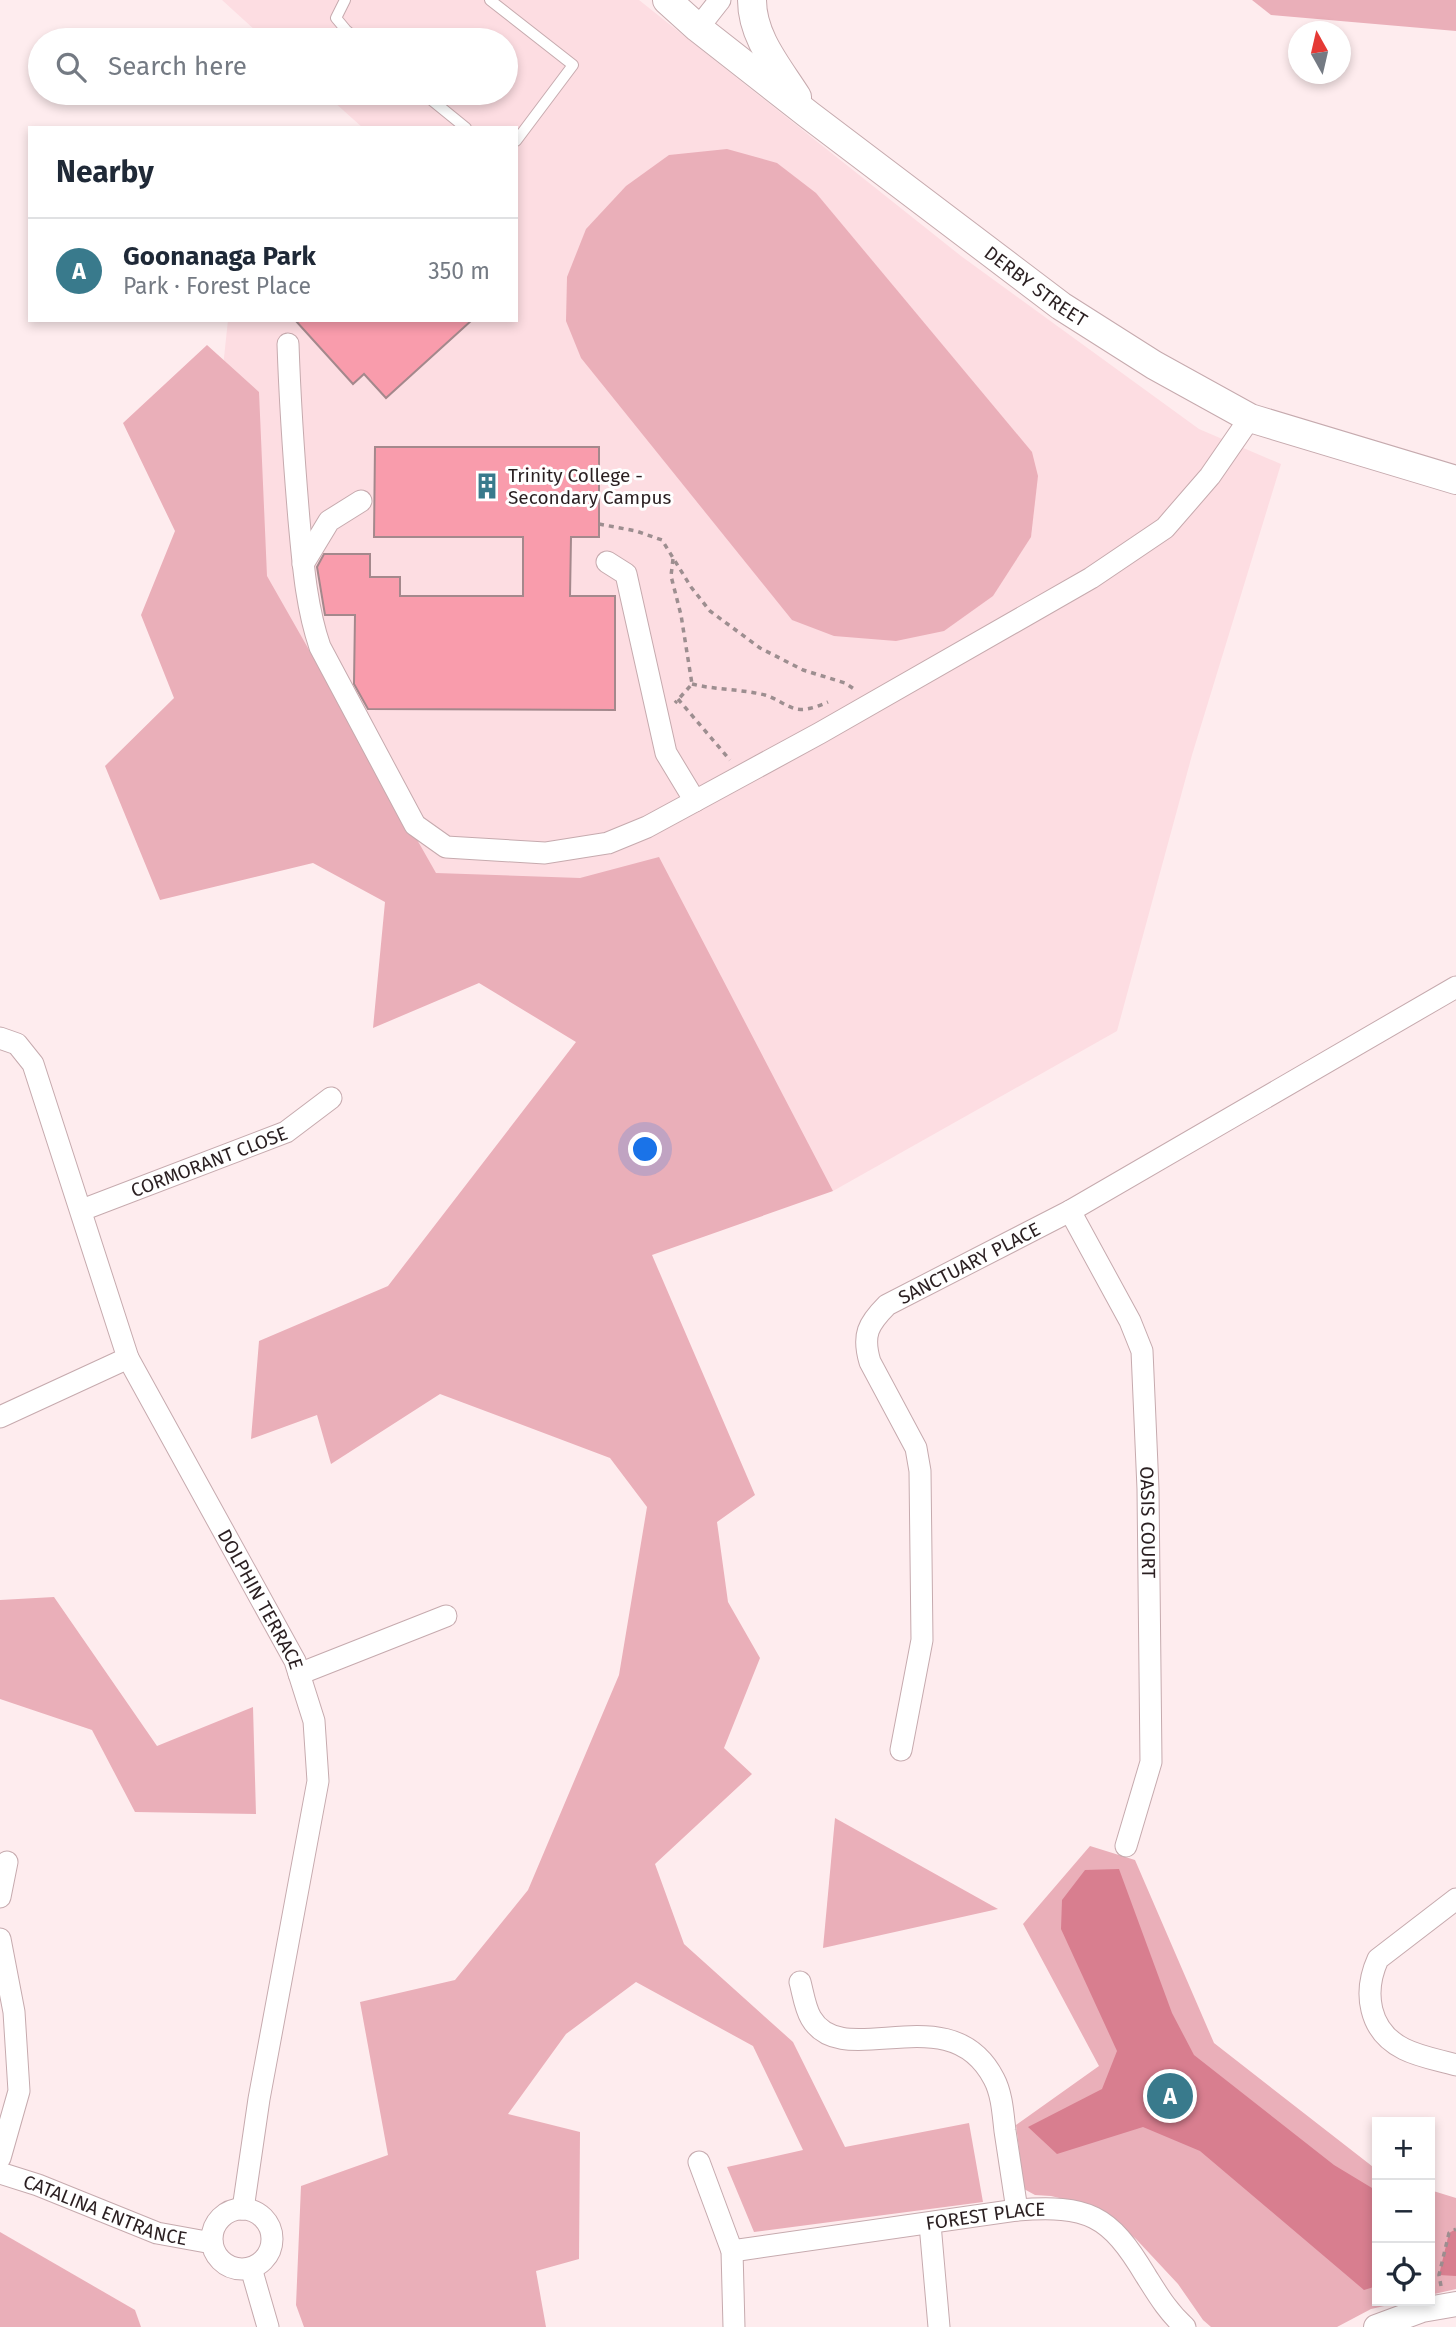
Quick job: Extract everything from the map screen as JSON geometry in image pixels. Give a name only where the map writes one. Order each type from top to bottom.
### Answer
[{"type":"main road","name":"DERBY STREET","points":[[667,0],[698,29],[1061,306],[1154,365],[1250,418],[1456,480]]},
{"type":"main road","points":[[752,0],[752,19],[762,41],[809,115]]},
{"type":"street","points":[[698,29],[720,0]]},
{"type":"street","points":[[288,344],[291,427],[311,622],[320,647],[415,825],[446,847],[545,853],[608,843],[647,827],[873,703],[1091,578],[1165,528],[1210,476],[1250,418]]},
{"type":"street","points":[[303,564],[329,522],[361,501]]},
{"type":"street","points":[[607,562],[626,574],[666,753],[695,801]]},
{"type":"street","name":"SANCTUARY PLACE","points":[[901,1749],[922,1640],[920,1471],[916,1448],[870,1362],[867,1351],[868,1328],[887,1306],[1070,1211],[1456,987]]},
{"type":"street","name":"DOLPHIN TERRACE","points":[[0,1038],[17,1044],[33,1064],[128,1358],[295,1661],[314,1721],[318,1781],[259,2099],[243,2209]]},
{"type":"street","name":"CORMORANT CLOSE","points":[[82,1210],[286,1132],[331,1098]]},
{"type":"street","name":"OASIS COURT","points":[[1070,1211],[1130,1321],[1142,1351],[1148,1489],[1151,1762],[1126,1846]]},
{"type":"street","points":[[0,1417],[128,1358]]},
{"type":"street","points":[[299,1674],[446,1616]]},
{"type":"street","points":[[0,1897],[7,1862]]},
{"type":"street","points":[[1456,1899],[1378,1959],[1368,1992],[1378,2025],[1389,2039],[1403,2048],[1456,2065]]},
{"type":"street","points":[[0,1939],[14,2012],[19,2091],[0,2158]]},
{"type":"street","points":[[800,1982],[811,2018],[825,2033],[840,2039],[935,2037],[964,2046],[987,2067],[996,2081],[1001,2099],[1017,2210]]},
{"type":"street","points":[[699,2162],[732,2251],[734,2327]]},
{"type":"street","name":"CATALINA ENTRANCE","points":[[0,2173],[38,2185],[157,2233],[212,2243]]},
{"type":"street","name":"FOREST PLACE","points":[[732,2251],[1017,2210],[1056,2207],[1076,2210],[1096,2218],[1127,2246],[1176,2324]]},
{"type":"street","points":[[243,2209],[262,2217],[271,2235],[267,2255],[260,2263],[241,2269],[221,2262],[212,2243],[212,2233],[223,2216],[243,2209]]},
{"type":"street","points":[[930,2224],[939,2327]]},
{"type":"street","points":[[251,2267],[268,2327]]},
{"type":"street","points":[[1376,2327],[1388,2321],[1451,2304]]},
{"type":"lane","points":[[344,28],[336,18],[345,0]]},
{"type":"lane","points":[[490,0],[573,65],[518,138]]},
{"type":"lane","points":[[438,105],[464,126]]},
{"type":"path","points":[[599,524],[636,531],[662,540],[710,611],[750,640],[803,670],[845,683],[873,703]]},
{"type":"path","points":[[673,559],[671,576],[681,615],[692,684]]},
{"type":"path","points":[[692,684],[771,696],[796,709],[812,708],[836,698]]},
{"type":"path","points":[[673,704],[692,684]]},
{"type":"path","points":[[845,694],[854,689]]},
{"type":"path","points":[[673,692],[742,775]]},
{"type":"path","points":[[1451,2304],[1439,2275],[1449,2233],[1456,2229]]},
{"type":"shaded area","points":[[222,0],[639,0],[961,256],[1199,429],[1281,464],[1192,755],[1117,1031],[833,1191],[409,878],[208,508],[228,322],[518,322],[518,126],[361,126],[337,105],[518,105],[518,28],[253,28]]},
{"type":"shaded area","points":[[1252,0],[1456,0],[1456,31],[1351,21],[1271,15]]},
{"type":"shaded area","points":[[727,149],[777,163],[816,193],[1032,452],[1038,476],[1031,537],[993,596],[944,631],[896,641],[834,636],[792,620],[581,358],[566,321],[567,277],[586,229],[626,186],[669,155]]},
{"type":"shaded area","points":[[207,345],[259,392],[267,576],[436,873],[580,878],[659,857],[833,1191],[652,1255],[755,1495],[717,1522],[728,1602],[760,1658],[724,1748],[752,1774],[655,1864],[684,1944],[793,2042],[845,2147],[969,2123],[983,2202],[754,2232],[727,2167],[803,2150],[753,2046],[636,1982],[566,2034],[508,2114],[580,2132],[579,2259],[536,2271],[546,2327],[304,2327],[296,2305],[301,2186],[388,2155],[360,2002],[455,1980],[528,1890],[619,1675],[647,1507],[610,1458],[440,1394],[331,1464],[317,1415],[251,1439],[259,1341],[388,1286],[576,1042],[479,983],[373,1028],[385,902],[313,863],[160,900],[105,766],[174,698],[141,615],[175,531],[123,423]]},
{"type":"shaded area","points":[[54,1597],[157,1746],[253,1707],[256,1814],[135,1812],[92,1730],[0,1699],[0,1600]]},
{"type":"shaded area","points":[[835,1818],[998,1909],[823,1948]]},
{"type":"shaded area","points":[[1090,1846],[1135,1860],[1214,2043],[1372,2166],[1372,2306],[1384,2306],[1371,2309],[1337,2327],[1211,2327],[1178,2284],[1136,2239],[1097,2207],[1035,2195],[1024,2189],[1016,2125],[1099,2066],[1023,1924]]},
{"type":"shaded area","points":[[1119,1869],[1172,2013],[1194,2055],[1334,2165],[1372,2188],[1372,2288],[1364,2290],[1200,2151],[1143,2127],[1057,2154],[1028,2127],[1102,2089],[1117,2051],[1061,1929],[1062,1900],[1085,1870]]},
{"type":"shaded area","points":[[1435,2192],[1456,2198],[1456,2289],[1435,2294]]},
{"type":"shaded area","points":[[1456,2229],[1456,2276],[1439,2275],[1449,2233]]},
{"type":"shaded area","points":[[0,2232],[135,2310],[141,2327],[0,2327]]},
{"type":"building","points":[[297,322],[470,322],[386,398],[364,374],[353,384]]},
{"type":"building","points":[[375,447],[599,447],[599,537],[571,537],[570,596],[615,596],[615,710],[368,709],[354,684],[355,615],[325,615],[317,567],[324,554],[370,554],[370,577],[400,577],[400,596],[523,596],[523,537],[374,537]]},
{"type":"place","name":"Trinity College - Secondary Campus","points":[[487,486]]},
{"type":"place","name":"Goonanaga Park","points":[[1170,2096]]}]
